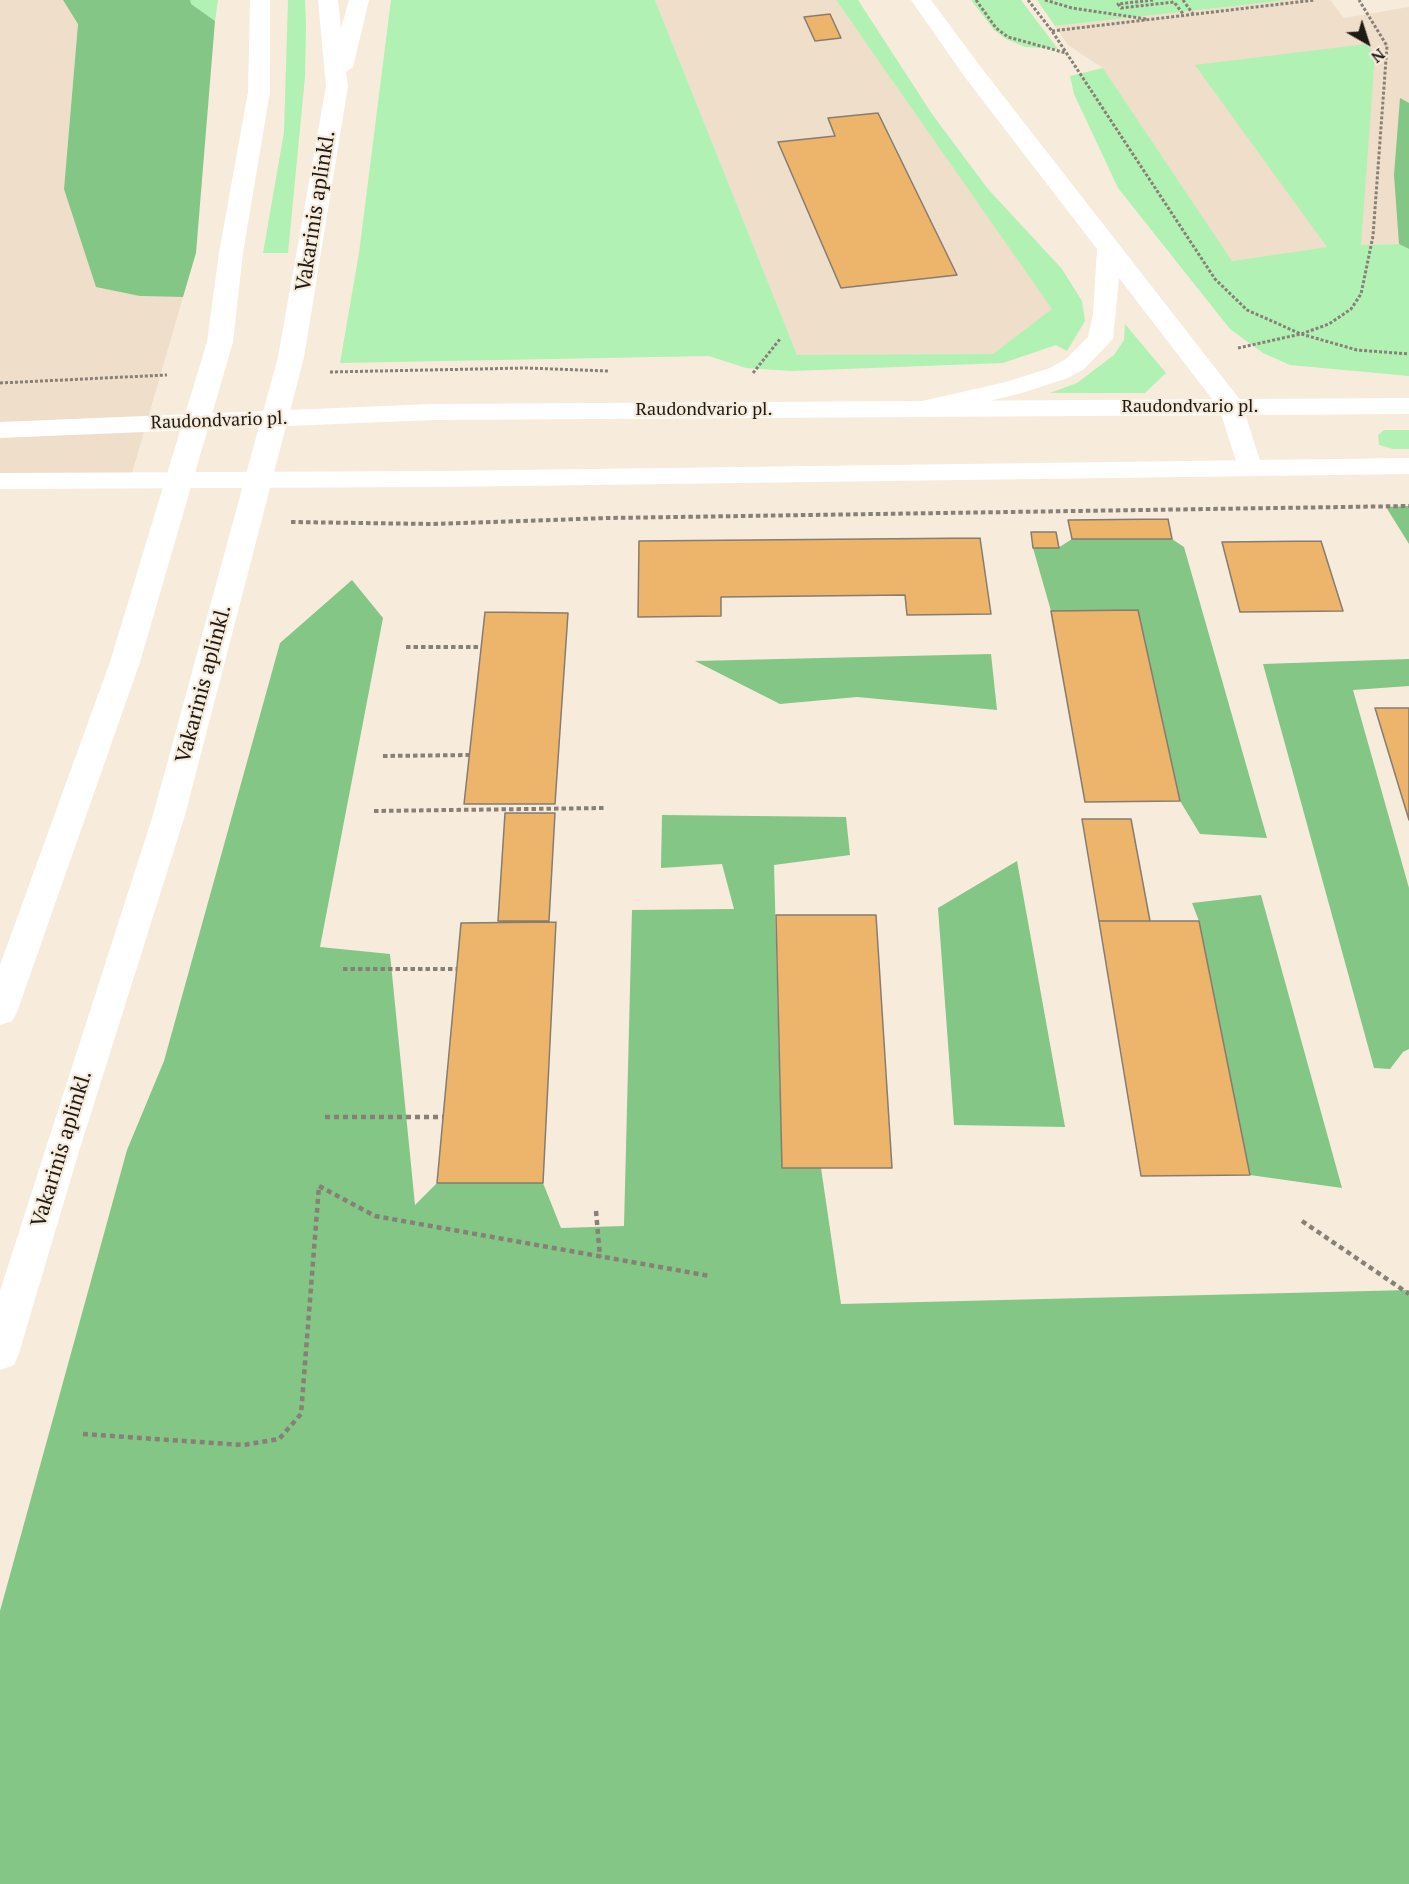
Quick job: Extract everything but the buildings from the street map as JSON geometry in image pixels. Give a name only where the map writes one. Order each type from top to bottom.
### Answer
[{"type":"main road","points":[[0,1012],[125,662],[220,342],[231,253],[259,92],[260,0]]},
{"type":"main road","name":"Vakarinis aplinkl.","points":[[0,1353],[62,1148],[169,815],[291,357],[337,86],[328,0]]},
{"type":"main road","points":[[337,86],[359,0]]},
{"type":"main road","points":[[921,0],[1232,407],[1250,467]]},
{"type":"main road","points":[[927,408],[1013,388],[1059,373],[1075,364],[1100,339],[1106,314],[1110,248]]},
{"type":"main road","name":"Raudondvario pl.","points":[[0,430],[433,412],[1409,406]]},
{"type":"main road","points":[[0,481],[442,479],[1409,466]]},
{"type":"path","points":[[976,0],[996,28],[1008,37],[1026,44],[1066,53]]},
{"type":"path","points":[[1028,0],[1052,31],[1215,279],[1247,310],[1301,334],[1356,350],[1409,354]]},
{"type":"path","points":[[1045,0],[1072,8],[1152,20]]},
{"type":"path","points":[[1153,0],[1118,4],[1121,8],[1174,2],[1185,16]]},
{"type":"path","points":[[1183,0],[1194,15]]},
{"type":"path","points":[[1052,31],[1315,0]]},
{"type":"path","points":[[1301,334],[1329,324],[1351,309],[1361,294],[1373,236],[1387,46],[1359,0]]},
{"type":"path","points":[[751,376],[780,339]]},
{"type":"path","points":[[280,522],[432,524],[609,518],[1409,506]]},
{"type":"path","points":[[406,647],[481,647]]},
{"type":"path","points":[[383,756],[469,755]]},
{"type":"path","points":[[374,811],[604,808]]},
{"type":"path","points":[[344,969],[457,969]]},
{"type":"path","points":[[325,1117],[443,1116]]},
{"type":"path","points":[[83,1434],[243,1444],[279,1439],[301,1414],[319,1186],[375,1216],[710,1276]]},
{"type":"path","points":[[596,1211],[600,1257]]},
{"type":"path","points":[[1302,1221],[1409,1294]]},
{"type":"shaded area","points":[[0,0],[63,0],[78,23],[64,189],[140,296],[183,297],[130,480],[0,481]]},
{"type":"shaded area","points":[[655,0],[836,0],[1053,309],[993,354],[797,356]]},
{"type":"shaded area","points":[[1288,0],[1330,0],[1344,18],[1409,7],[1409,243],[1328,247],[1232,261],[1103,68],[1068,45],[1055,26]]},
{"type":"green space","points":[[63,0],[190,0],[191,4],[215,21],[196,253],[183,297],[140,296],[96,287],[64,189],[78,24]]},
{"type":"green space","points":[[190,0],[218,0],[215,21],[190,4]]},
{"type":"green space","points":[[288,0],[305,0],[306,26],[305,77],[288,253],[263,253],[284,132]]},
{"type":"green space","points":[[391,0],[655,0],[797,355],[993,354],[1052,309],[836,0],[858,0],[932,114],[988,189],[1062,269],[1082,301],[1085,321],[1067,351],[1056,345],[1003,363],[792,371],[746,368],[709,356],[340,363],[359,253]]},
{"type":"green space","points":[[971,0],[1021,0],[1058,49],[1025,47],[1006,39],[994,30]]},
{"type":"green space","points":[[1037,0],[1288,0],[1055,26]]},
{"type":"green space","points":[[1366,44],[1375,54],[1361,245],[1399,244],[1409,249],[1409,376],[1290,365],[1263,353],[1230,329],[1118,188],[1074,94],[1070,76],[1103,68],[1232,261],[1327,247],[1195,65]]},
{"type":"green space","points":[[1400,98],[1409,103],[1409,249],[1399,244],[1394,175]]},
{"type":"green space","points":[[1125,324],[1166,373],[1145,393],[1050,393],[1077,383],[1114,355],[1124,340]]},
{"type":"green space","points":[[1384,430],[1409,430],[1409,449],[1393,449],[1379,445],[1378,435]]},
{"type":"green space","points":[[1409,506],[1409,544],[1386,507]]},
{"type":"green space","points":[[1072,539],[1172,539],[1184,547],[1267,838],[1200,834],[1180,801],[1138,611],[1051,611],[1033,548],[1058,548]]},
{"type":"green space","points":[[352,580],[383,618],[320,947],[390,954],[415,1205],[437,1183],[543,1183],[561,1228],[624,1226],[632,910],[734,909],[722,864],[661,868],[662,815],[846,817],[850,855],[774,865],[782,1168],[821,1168],[841,1304],[1409,1290],[1409,1884],[0,1884],[0,1611],[127,1150],[164,1061],[280,643]]},
{"type":"green space","points":[[991,654],[997,710],[857,697],[780,704],[695,661]]},
{"type":"green space","points":[[1409,659],[1409,686],[1353,690],[1409,888],[1409,1049],[1403,1052],[1390,1069],[1374,1068],[1263,664]]},
{"type":"green space","points":[[1017,861],[1065,1127],[954,1125],[938,908]]},
{"type":"green space","points":[[1261,895],[1342,1188],[1250,1175],[1199,921],[1192,903]]}]
